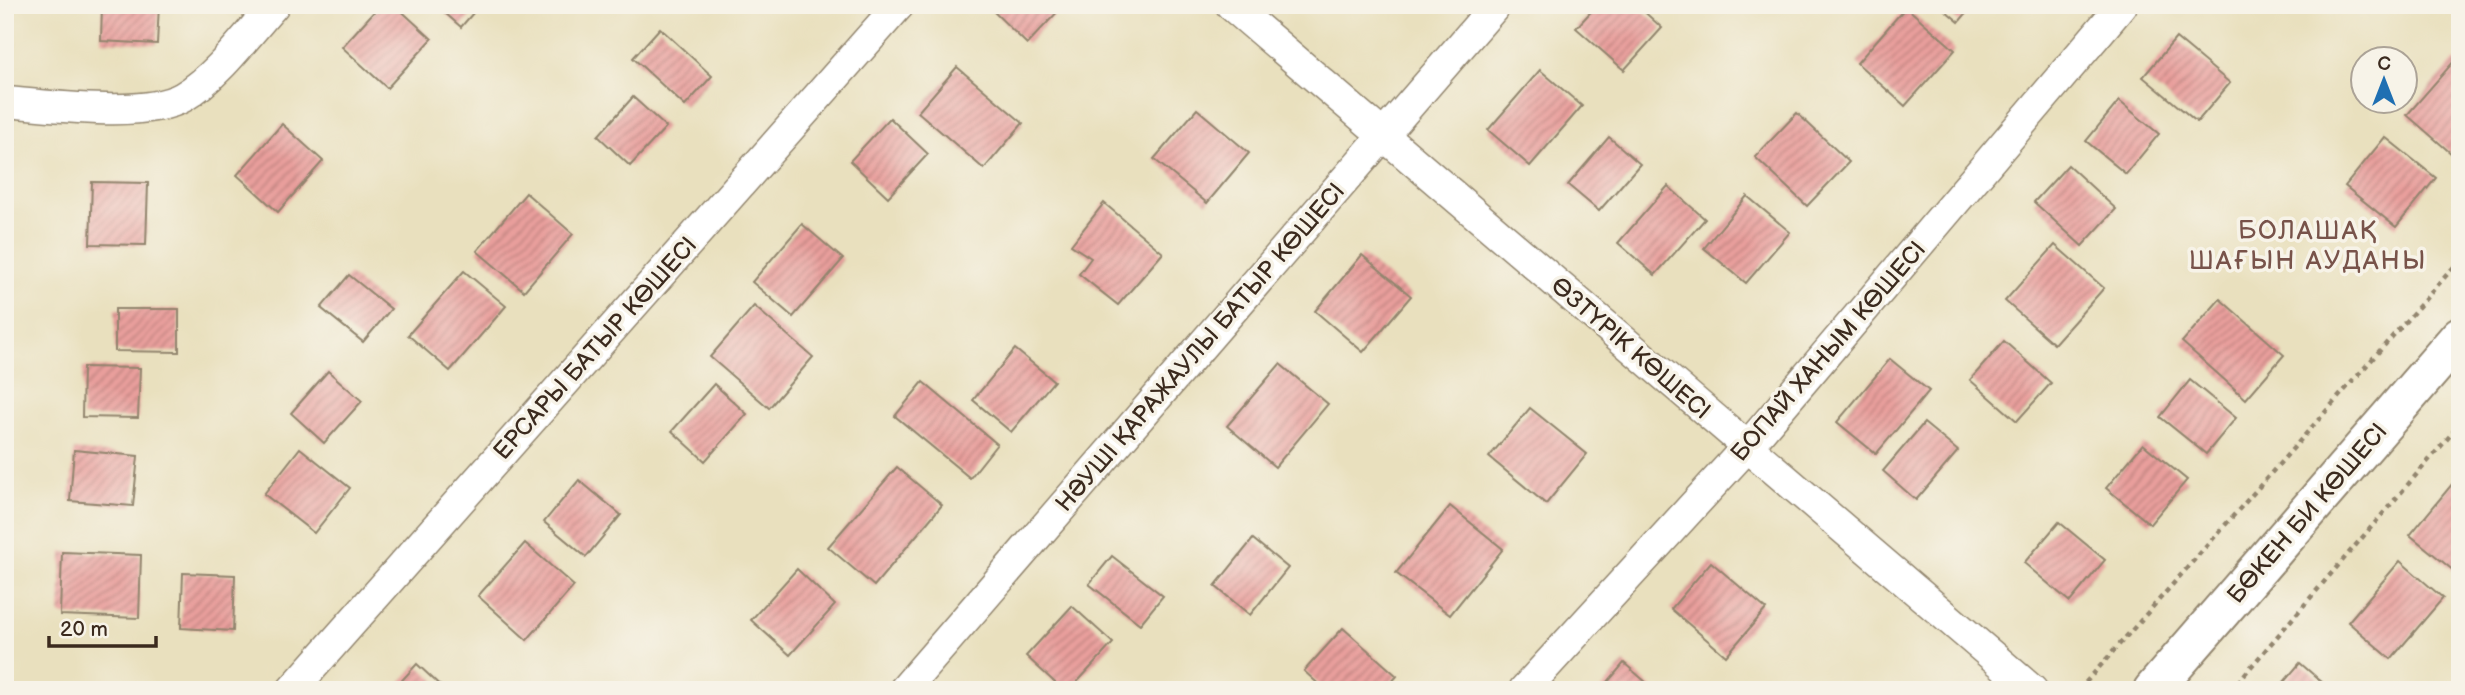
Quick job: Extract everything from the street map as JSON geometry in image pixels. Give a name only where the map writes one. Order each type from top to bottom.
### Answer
[{"type":"street","points":[[5,102],[112,108],[149,107],[180,99],[203,83],[274,5]]},
{"type":"street","name":"ЕРСАРЫ БАТЫР КӨШЕСІ","points":[[292,690],[899,5]]},
{"type":"street","name":"ӨЗТҮРІК КӨШЕСІ","points":[[1231,5],[2032,690]]},
{"type":"street","name":"НӘУШІ ҚАРАЖАУЛЫ БАТЫР КӨШЕСІ","points":[[904,690],[1496,5]]},
{"type":"street","name":"БОПАЙ ХАНЫМ КӨШЕСІ","points":[[1524,690],[1747,447],[2122,5]]},
{"type":"street","name":"БӨКЕН БИ КӨШЕСІ","points":[[2154,690],[2460,336]]},
{"type":"path","points":[[2079,690],[2460,260]]},
{"type":"path","points":[[2231,690],[2460,424]]},
{"type":"building","points":[[102,5],[159,5],[157,44],[101,41]]},
{"type":"building","points":[[380,5],[395,5],[432,39],[387,88],[342,47]]},
{"type":"building","points":[[436,5],[480,5],[461,27]]},
{"type":"building","points":[[987,5],[1064,5],[1027,44]]},
{"type":"building","points":[[1597,5],[1637,5],[1662,28],[1624,70],[1576,28]]},
{"type":"building","points":[[1939,5],[1973,5],[1959,22]]},
{"type":"building","points":[[1906,7],[1955,50],[1905,106],[1857,63]]},
{"type":"building","points":[[660,28],[712,76],[685,106],[633,58]]},
{"type":"building","points":[[2176,38],[2230,83],[2197,122],[2143,77]]},
{"type":"building","points":[[2455,60],[2460,63],[2460,161],[2408,116],[2420,116],[2420,100]]},
{"type":"building","points":[[957,67],[1023,123],[984,169],[918,112]]},
{"type":"building","points":[[1540,70],[1582,106],[1530,166],[1488,130]]},
{"type":"building","points":[[633,97],[666,127],[630,166],[598,136]]},
{"type":"building","points":[[2119,101],[2159,134],[2126,174],[2086,141]]},
{"type":"building","points":[[1197,109],[1249,153],[1207,203],[1154,159]]},
{"type":"building","points":[[1797,113],[1849,162],[1807,206],[1755,157]]},
{"type":"building","points":[[890,118],[928,154],[888,197],[850,161]]},
{"type":"building","points":[[282,124],[323,161],[278,212],[237,175]]},
{"type":"building","points":[[1609,137],[1640,164],[1599,211],[1568,185]]},
{"type":"building","points":[[2385,137],[2436,178],[2396,227],[2345,186]]},
{"type":"building","points":[[2068,165],[2116,209],[2082,246],[2034,202]]},
{"type":"building","points":[[92,182],[148,183],[146,245],[90,244]]},
{"type":"building","points":[[1668,186],[1705,219],[1655,275],[1618,243]]},
{"type":"building","points":[[526,193],[573,234],[524,291],[477,251]]},
{"type":"building","points":[[1747,196],[1790,232],[1746,283],[1704,248]]},
{"type":"building","points":[[1104,203],[1163,253],[1118,305],[1079,274],[1091,258],[1071,245]]},
{"type":"building","points":[[802,224],[843,259],[793,317],[752,282]]},
{"type":"building","points":[[2055,245],[2104,288],[2054,344],[2005,301]]},
{"type":"building","points":[[1362,255],[1411,296],[1363,352],[1315,311]]},
{"type":"building","points":[[464,271],[506,306],[450,371],[408,335]]},
{"type":"building","points":[[349,275],[391,309],[363,342],[321,308]]},
{"type":"building","points":[[2220,299],[2284,355],[2246,399],[2182,342]]},
{"type":"building","points":[[754,306],[813,357],[769,408],[710,357]]},
{"type":"building","points":[[115,309],[179,309],[179,352],[115,351]]},
{"type":"building","points":[[2004,341],[2051,383],[2017,421],[1970,380]]},
{"type":"building","points":[[1015,349],[1054,381],[1011,432],[973,400]]},
{"type":"building","points":[[1890,359],[1929,391],[1876,454],[1837,422]]},
{"type":"building","points":[[1280,364],[1328,404],[1275,467],[1227,426]]},
{"type":"building","points":[[83,367],[140,368],[138,418],[82,417]]},
{"type":"building","points":[[328,371],[362,401],[324,443],[291,413]]},
{"type":"building","points":[[2190,380],[2236,418],[2206,454],[2160,417]]},
{"type":"building","points":[[923,382],[997,444],[970,478],[895,416]]},
{"type":"building","points":[[714,384],[747,414],[705,461],[672,431]]},
{"type":"building","points":[[1530,408],[1587,454],[1546,504],[1489,457]]},
{"type":"building","points":[[1924,423],[1958,451],[1916,500],[1883,471]]},
{"type":"building","points":[[2143,444],[2187,480],[2150,524],[2106,488]]},
{"type":"building","points":[[300,448],[350,488],[314,533],[264,494]]},
{"type":"building","points":[[74,450],[138,456],[133,506],[70,501]]},
{"type":"building","points":[[897,467],[942,505],[874,586],[828,547]]},
{"type":"building","points":[[2458,477],[2460,479],[2460,576],[2410,535]]},
{"type":"building","points":[[579,480],[621,515],[586,557],[544,522]]},
{"type":"building","points":[[1450,506],[1503,549],[1450,615],[1396,573]]},
{"type":"building","points":[[2059,522],[2105,560],[2070,602],[2024,563]]},
{"type":"building","points":[[1253,539],[1288,568],[1250,615],[1215,586]]},
{"type":"building","points":[[525,543],[574,586],[527,640],[478,596]]},
{"type":"building","points":[[62,552],[141,555],[139,618],[60,615]]},
{"type":"building","points":[[1112,556],[1163,596],[1140,624],[1089,584]]},
{"type":"building","points":[[2400,561],[2443,598],[2391,659],[2348,622]]},
{"type":"building","points":[[1711,562],[1766,609],[1726,656],[1671,609]]},
{"type":"building","points":[[797,569],[835,605],[790,655],[751,620]]},
{"type":"building","points":[[183,573],[235,575],[233,631],[181,628]]},
{"type":"building","points":[[1072,606],[1113,643],[1070,690],[1063,690],[1026,656]]},
{"type":"building","points":[[1343,628],[1397,676],[1385,690],[1325,690],[1304,671]]},
{"type":"building","points":[[1624,663],[1655,690],[1601,690]]},
{"type":"building","points":[[2300,663],[2331,690],[2277,690]]},
{"type":"building","points":[[417,664],[445,690],[393,690]]},
{"type":"district","name":"БОЛАШАҚ ШАҒЫН АУДАНЫ","points":[[2308,245]]}]
